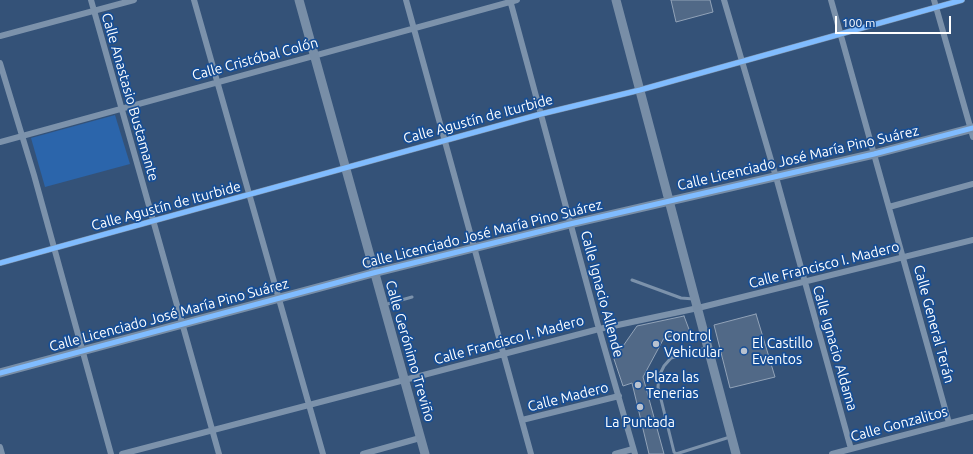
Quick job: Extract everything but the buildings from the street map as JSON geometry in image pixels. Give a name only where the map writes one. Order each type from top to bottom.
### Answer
[{"type":"street","name":"Calle Anastasio Bustamante","points":[[91,0],[219,454]]},
{"type":"street","points":[[0,36],[134,0]]},
{"type":"street","points":[[194,0],[323,454]]},
{"type":"street","name":"Calle Gerónimo Treviño","points":[[299,0],[346,168],[373,272],[425,454]]},
{"type":"street","points":[[406,0],[503,354],[532,454]]},
{"type":"street","points":[[616,0],[736,454]]},
{"type":"street","name":"Calle Ignacio Aldama","points":[[724,0],[776,177],[850,449]]},
{"type":"street","name":"Calle General Terán","points":[[831,0],[949,423]]},
{"type":"street","points":[[934,0],[972,131]]},
{"type":"street","name":"Calle Agustín de Iturbide","points":[[0,263],[541,114],[640,90],[962,0]]},
{"type":"street","name":"Calle Cristóbal Colón","points":[[0,142],[513,1]]},
{"type":"street","name":"Calle Ignacio Allende","points":[[513,1],[541,114],[598,329],[634,451]]},
{"type":"street","points":[[0,63],[83,351],[110,454]]},
{"type":"street","name":"Calle Licenciado José María Pino Suárez","points":[[0,373],[373,272],[570,224],[972,131]]},
{"type":"street","points":[[889,207],[973,184]]},
{"type":"street","name":"Calle Francisco I. Madero","points":[[122,454],[697,304],[804,283],[973,240]]},
{"type":"street","name":"Calle Madero","points":[[522,420],[619,396]]},
{"type":"street","name":"Calle Gonzalitos","points":[[832,454],[973,417]]},
{"type":"street","points":[[363,454],[420,438]]},
{"type":"street","points":[[0,447],[2,454]]},
{"type":"street","points":[[615,454],[634,451]]},
{"type":"lane","points":[[632,280],[697,304]]},
{"type":"lane","points":[[383,305],[412,297]]},
{"type":"lane","points":[[708,347],[674,356],[664,366],[659,376],[658,387],[674,452],[682,452],[732,437]]},
{"type":"shaded area","points":[[115,115],[130,164],[45,187],[31,138]]},
{"type":"cycle path","points":[[0,263],[541,114],[640,90],[962,0]]},
{"type":"cycle path","points":[[0,373],[373,273],[570,224],[874,154],[973,128]]},
{"type":"place","name":"Control Vehicular","points":[[656,344]]},
{"type":"place","name":"El Castillo Eventos","points":[[744,351]]},
{"type":"place","name":"Plaza las Tenerias","points":[[638,385]]},
{"type":"place","name":"La Puntada","points":[[640,407]]}]
